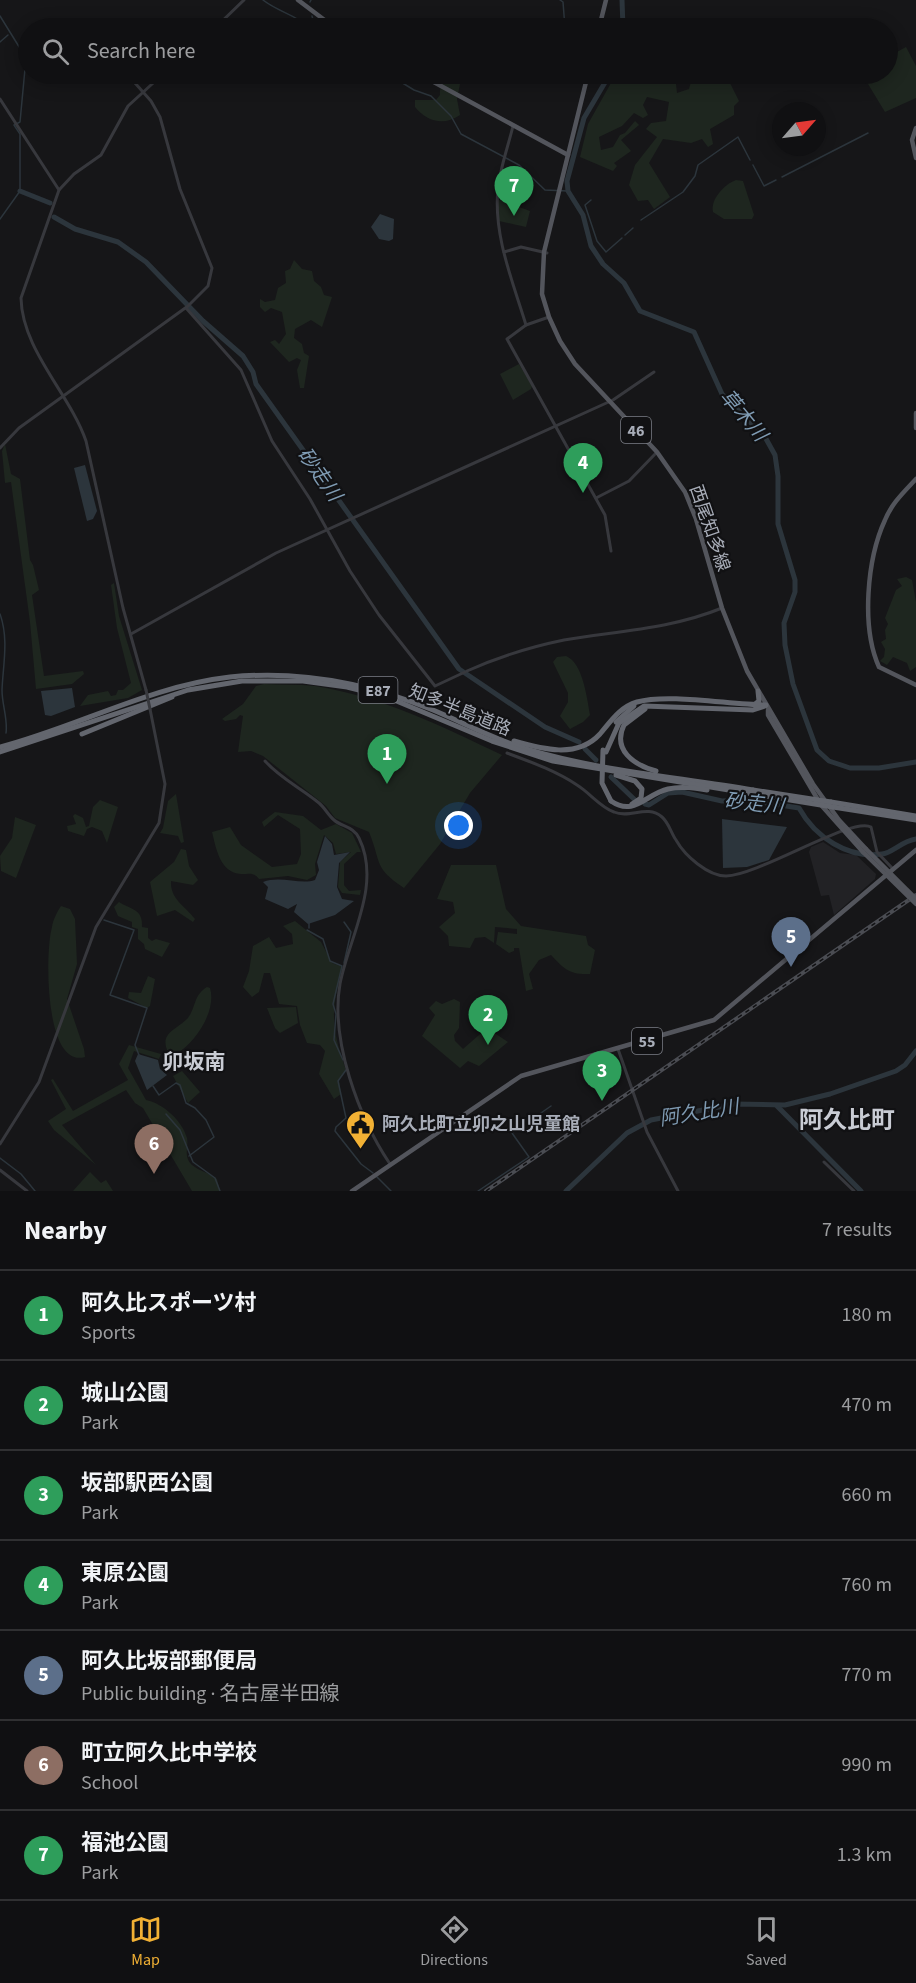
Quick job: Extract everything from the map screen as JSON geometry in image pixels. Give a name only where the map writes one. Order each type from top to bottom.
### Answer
[{"type":"highway","name":"知多半島道路","points":[[0,747],[186,685],[228,677],[303,676],[368,687],[411,701],[478,730],[552,756],[916,818]]},
{"type":"highway","name":"知多半島道路","points":[[0,752],[153,699],[204,686],[242,681],[282,680],[347,687],[387,697],[492,741],[558,762],[739,792],[753,792]]},
{"type":"highway","points":[[82,735],[154,703],[204,686]]},
{"type":"highway","points":[[753,705],[758,703],[758,691]]},
{"type":"highway","points":[[649,701],[633,706],[618,718],[605,751],[602,783],[611,799],[619,806],[631,807],[672,788],[739,792]]},
{"type":"highway","points":[[478,730],[526,744],[572,750],[595,739],[612,718],[626,706],[649,701],[753,705],[767,708]]},
{"type":"highway","points":[[605,751],[622,719],[640,708],[658,705],[753,711],[767,708]]},
{"type":"highway","points":[[658,705],[638,713],[624,725],[620,740],[623,751],[632,760],[652,770],[712,780],[715,783]]},
{"type":"highway","points":[[558,762],[561,765],[628,778],[642,789],[641,798],[632,804],[621,804],[611,799]]},
{"type":"main road","points":[[298,0],[321,18]]},
{"type":"main road","points":[[602,18],[606,0]]},
{"type":"main road","points":[[437,84],[568,155]]},
{"type":"main road","name":"西尾知多線","points":[[586,84],[558,192],[546,252],[543,294],[549,317],[575,364],[674,473],[692,507],[722,608],[738,652],[767,708],[773,714],[813,784],[844,830],[916,904]]},
{"type":"main road","points":[[916,128],[912,140],[916,158]]},
{"type":"main road","points":[[916,413],[916,428]]},
{"type":"main road","points":[[916,479],[900,495],[884,520],[867,598],[874,652],[879,667],[916,685]]},
{"type":"main road","name":"55","points":[[352,1191],[521,1076],[698,1027],[723,1015],[916,850]]},
{"type":"main road","name":"西尾知多線","points":[[865,851],[916,899]]},
{"type":"street","points":[[225,18],[244,0]]},
{"type":"street","points":[[0,448],[12,433],[188,306],[208,286],[212,267],[180,189],[160,117],[136,84]]},
{"type":"street","points":[[0,1144],[39,1082],[96,927],[159,823],[165,784],[146,690],[86,441],[76,416],[40,357],[22,312],[21,298],[59,190],[74,174],[105,150],[128,106],[151,84]]},
{"type":"street","points":[[0,99],[59,190]]},
{"type":"street","points":[[513,126],[504,158],[497,198],[504,252],[526,325]]},
{"type":"street","points":[[504,252],[521,247],[546,252]]},
{"type":"street","points":[[188,306],[241,370],[272,441],[327,529],[350,572],[379,615],[432,683],[437,686],[464,672],[530,648],[675,624],[722,608]]},
{"type":"street","points":[[549,317],[526,325],[507,339],[596,498],[604,515],[611,551]]},
{"type":"street","points":[[131,634],[276,553],[628,392],[654,372]]},
{"type":"street","points":[[596,498],[629,481],[657,452]]},
{"type":"street","points":[[507,753],[567,779],[614,813],[624,815],[646,811],[657,813],[665,820],[681,847],[705,869],[718,875],[728,876],[767,866],[829,836],[868,825],[873,832],[877,852],[893,870]]},
{"type":"street","points":[[265,761],[282,777],[319,803],[334,820],[354,831],[361,844],[366,873],[366,892],[340,984],[340,1041],[368,1126],[390,1164]]},
{"type":"street","points":[[618,1049],[646,1130],[678,1191]]},
{"type":"street","points":[[824,1162],[854,1191]]},
{"type":"street","points":[[0,1170],[27,1191]]},
{"type":"shaded area","points":[[906,47],[916,66],[916,98],[885,112],[868,84],[898,84],[898,51]]},
{"type":"shaded area","points":[[442,84],[460,84],[457,99],[460,115],[448,120],[436,121],[425,116],[415,107],[415,100],[436,100],[440,95]]},
{"type":"shaded area","points":[[610,84],[676,84],[677,93],[689,89],[690,84],[730,84],[739,101],[734,106],[734,115],[710,129],[713,144],[708,147],[702,139],[691,143],[663,139],[649,163],[670,197],[654,209],[648,200],[638,201],[629,185],[635,165],[657,137],[646,129],[651,123],[666,121],[669,102],[647,97],[643,105],[648,115],[643,118],[634,113],[622,126],[599,137],[601,150],[613,147],[620,135],[625,133],[635,121],[639,125],[621,140],[631,151],[614,163],[617,166],[613,171],[580,157],[588,124]]},
{"type":"shaded area","points":[[736,180],[743,181],[754,215],[752,219],[724,219],[713,212],[716,197],[727,185]]},
{"type":"shaded area","points":[[497,199],[530,211],[526,227],[499,221]]},
{"type":"shaded area","points":[[380,214],[394,219],[393,239],[389,241],[379,239],[371,227]]},
{"type":"shaded area","points":[[294,260],[302,269],[312,271],[314,281],[321,287],[324,295],[332,297],[322,327],[311,320],[295,329],[294,338],[302,344],[304,353],[309,356],[304,388],[300,388],[297,370],[301,360],[297,358],[289,362],[270,342],[275,340],[279,344],[286,334],[282,312],[271,308],[265,312],[260,307],[260,299],[265,302],[275,300],[278,288],[286,283],[285,271],[290,269]]},
{"type":"shaded area","points":[[519,364],[532,386],[531,389],[513,400],[500,374]]},
{"type":"shaded area","points":[[5,444],[11,474],[20,479],[30,560],[39,590],[32,595],[44,676],[83,671],[84,674],[72,684],[36,689],[30,622],[11,482],[5,483],[2,451]]},
{"type":"shaded area","points":[[85,465],[97,511],[93,519],[87,521],[74,468]]},
{"type":"shaded area","points":[[906,577],[912,580],[916,602],[916,667],[910,671],[907,663],[893,657],[887,665],[880,661],[884,657],[885,649],[881,642],[886,639],[885,630],[888,624],[885,618],[896,590],[902,586],[897,579]]},
{"type":"shaded area","points":[[114,583],[119,616],[142,690],[128,698],[80,706],[88,695],[108,691],[111,696],[116,695],[118,690],[123,690],[131,683],[117,628],[111,585]]},
{"type":"shaded area","points":[[566,656],[572,660],[580,673],[590,715],[570,729],[560,716],[568,702],[568,693],[553,662],[557,657]]},
{"type":"shaded area","points":[[264,684],[315,686],[364,697],[411,714],[502,755],[470,793],[440,844],[404,888],[383,869],[369,832],[335,818],[326,806],[263,756],[251,751],[238,752],[243,716],[225,721],[222,719],[243,704],[256,686]]},
{"type":"shaded area","points":[[72,688],[75,707],[51,716],[45,715],[41,691]]},
{"type":"shaded area","points":[[176,794],[184,842],[181,843],[178,836],[160,833],[168,801]]},
{"type":"shaded area","points":[[100,800],[118,807],[107,843],[102,831],[92,827],[87,829],[84,836],[68,831],[67,826],[76,824],[73,816],[75,814],[83,818],[86,827],[89,826],[93,807]]},
{"type":"shaded area","points":[[275,812],[303,816],[321,830],[336,824],[352,833],[361,852],[357,852],[344,864],[344,885],[349,891],[361,890],[360,895],[342,893],[338,887],[340,862],[351,852],[336,854],[333,843],[324,835],[315,864],[316,875],[307,880],[288,876],[259,879],[253,874],[234,873],[228,869],[220,859],[212,832],[230,827],[241,845],[272,867],[297,864],[301,854],[300,829],[278,815],[264,827],[262,822]]},
{"type":"shaded area","points":[[15,817],[36,825],[16,878],[1,871],[0,856],[12,838]]},
{"type":"shaded area","points":[[722,819],[787,827],[769,860],[747,867],[723,868]]},
{"type":"shaded area","points":[[325,836],[332,844],[334,855],[350,852],[339,863],[337,887],[342,899],[354,901],[335,915],[308,924],[294,912],[297,904],[288,909],[265,899],[268,887],[263,882],[276,879],[315,880],[319,870],[317,862]]},
{"type":"shaded area","points":[[823,842],[840,853],[856,855],[876,874],[875,879],[834,915],[829,895],[821,896],[809,852],[811,847]]},
{"type":"shaded area","points":[[181,849],[186,850],[189,866],[198,880],[193,885],[171,881],[171,887],[176,898],[195,919],[193,922],[175,910],[157,916],[150,882],[174,862]]},
{"type":"shaded area","points":[[451,865],[496,865],[506,909],[521,926],[586,936],[588,945],[595,950],[590,974],[568,970],[551,955],[539,960],[529,974],[533,989],[526,991],[519,948],[514,948],[514,951],[509,953],[496,944],[498,932],[517,934],[517,929],[495,927],[494,943],[485,937],[475,938],[470,948],[449,946],[448,936],[439,927],[455,913],[453,902],[437,899]]},
{"type":"shaded area","points":[[119,902],[139,913],[142,927],[148,928],[148,938],[152,941],[156,939],[170,943],[162,957],[145,949],[144,944],[138,939],[138,929],[132,927],[132,922],[118,916],[114,907]]},
{"type":"shaded area","points":[[61,906],[70,909],[75,919],[77,964],[67,999],[85,1057],[72,1056],[62,1045],[50,1005],[48,959],[50,940],[53,922]]},
{"type":"shaded area","points":[[295,921],[321,942],[332,963],[343,967],[336,996],[334,1019],[337,1042],[346,1070],[339,1080],[341,1094],[334,1099],[319,1074],[325,1051],[320,1045],[307,1043],[300,1025],[297,1006],[279,1004],[270,973],[264,973],[259,992],[252,997],[243,987],[249,971],[253,946],[269,937],[276,948],[293,944],[292,934],[283,926]]},
{"type":"shaded area","points":[[148,976],[155,979],[150,1006],[147,1008],[128,998],[129,992],[141,993]]},
{"type":"shaded area","points":[[207,987],[210,988],[211,997],[203,1026],[183,1049],[176,1054],[168,1052],[167,1036],[187,1019],[199,994]]},
{"type":"shaded area","points":[[454,999],[460,1002],[459,1028],[454,1035],[455,1041],[463,1049],[487,1028],[508,1042],[479,1066],[468,1061],[460,1068],[422,1036],[435,1015],[429,1008],[436,1001],[442,1004]]},
{"type":"shaded area","points":[[296,1007],[298,1023],[280,1033],[275,1028],[267,1008]]},
{"type":"shaded area","points":[[129,1045],[161,1054],[159,1059],[134,1051],[128,1068],[146,1100],[165,1109],[181,1125],[187,1138],[189,1162],[217,1179],[220,1191],[192,1191],[143,1108],[135,1103],[126,1090],[62,1125],[96,1165],[54,1130],[48,1121],[66,1109],[51,1080],[53,1079],[73,1111],[128,1080],[119,1064]]},
{"type":"shaded area","points":[[138,1054],[158,1060],[160,1069],[167,1075],[147,1090],[135,1061]]},
{"type":"shaded area","points":[[182,1071],[200,1092],[188,1103],[173,1076]]},
{"type":"shaded area","points":[[90,1172],[101,1183],[106,1180],[113,1191],[73,1191]]},
{"type":"waterway","points":[[263,0],[296,18]]},
{"type":"waterway","points":[[560,0],[563,2],[564,18]]},
{"type":"waterway","name":"草木川","points":[[622,0],[623,18]]},
{"type":"waterway","points":[[0,16],[18,45]]},
{"type":"waterway","points":[[0,42],[8,35]]},
{"type":"waterway","points":[[0,219],[20,191],[20,134],[14,125],[20,122],[24,84]]},
{"type":"waterway","points":[[404,84],[431,96],[451,116],[461,134],[519,165],[545,190],[568,191]]},
{"type":"waterway","name":"草木川","points":[[604,84],[584,118],[567,181],[568,191],[583,215],[591,246],[603,264],[624,283],[640,311],[694,332],[722,394],[765,437],[775,455],[778,476],[778,524],[795,580],[795,592],[784,623],[785,645],[793,684],[817,750],[829,761],[850,768],[879,768],[916,762]]},
{"type":"waterway","points":[[782,177],[868,133]]},
{"type":"waterway","points":[[641,220],[683,192],[695,176],[698,165],[738,137],[750,160]]},
{"type":"waterway","points":[[753,165],[764,186],[776,180]]},
{"type":"waterway","name":"砂走川","points":[[20,191],[50,203]]},
{"type":"waterway","points":[[591,200],[585,205],[597,241],[606,252],[622,238]]},
{"type":"waterway","name":"砂走川","points":[[54,217],[75,229],[118,242],[146,262],[203,321],[243,356],[253,372],[256,384],[459,669],[545,727],[579,742]]},
{"type":"waterway","points":[[625,235],[633,228]]},
{"type":"waterway","points":[[0,614],[5,642],[2,690],[6,733]]},
{"type":"waterway","name":"砂走川","points":[[585,749],[596,760]]},
{"type":"waterway","name":"砂走川","points":[[611,777],[635,800]]},
{"type":"waterway","name":"砂走川","points":[[645,804],[649,805],[668,793],[682,792],[722,801],[747,800],[799,808],[823,837],[845,849],[869,855],[886,853],[916,839]]},
{"type":"waterway","points":[[104,920],[134,930],[110,995],[147,1008],[135,1045],[139,1055]]},
{"type":"waterway","points":[[344,922],[351,932],[344,963]]},
{"type":"waterway","points":[[309,923],[309,928]]},
{"type":"waterway","points":[[307,930],[323,939],[330,961],[342,966],[333,1004],[336,1014],[334,1040],[343,1060]]},
{"type":"waterway","name":"阿久比川","points":[[566,1191],[627,1133],[651,1120],[734,1104],[785,1105],[830,1094],[896,1071],[905,1065],[916,1051]]},
{"type":"waterway","points":[[346,1070],[338,1081],[346,1118],[336,1127],[335,1131],[361,1164],[373,1173]]},
{"type":"waterway","points":[[153,1086],[159,1095],[176,1083],[180,1085],[186,1103],[195,1108],[206,1120],[214,1137],[189,1156]]},
{"type":"waterway","points":[[478,1191],[529,1157],[512,1133],[551,1106]]},
{"type":"waterway","points":[[777,1106],[861,1191]]},
{"type":"waterway","points":[[166,1114],[180,1130],[193,1162],[215,1178],[220,1191]]},
{"type":"waterway","points":[[0,1158],[21,1174],[35,1191]]},
{"type":"waterway","points":[[376,1176],[391,1191]]},
{"type":"railway","points":[[486,1191],[916,895]]},
{"type":"place","name":"福池公園","points":[[514,216]]},
{"type":"place","name":"東原公園","points":[[583,493]]},
{"type":"place","name":"阿久比スポーツ村","points":[[387,784]]},
{"type":"place","name":"阿久比坂部郵便局","points":[[791,967]]},
{"type":"place","name":"城山公園","points":[[488,1045]]},
{"type":"place","name":"坂部駅西公園","points":[[602,1101]]},
{"type":"place","name":"阿久比町立卯之山児童館","points":[[361,1150]]},
{"type":"place","name":"町立阿久比中学校","points":[[154,1174]]},
{"type":"district","name":"卯坂南","points":[[194,1062]]},
{"type":"district","name":"阿久比町","points":[[847,1120]]}]
